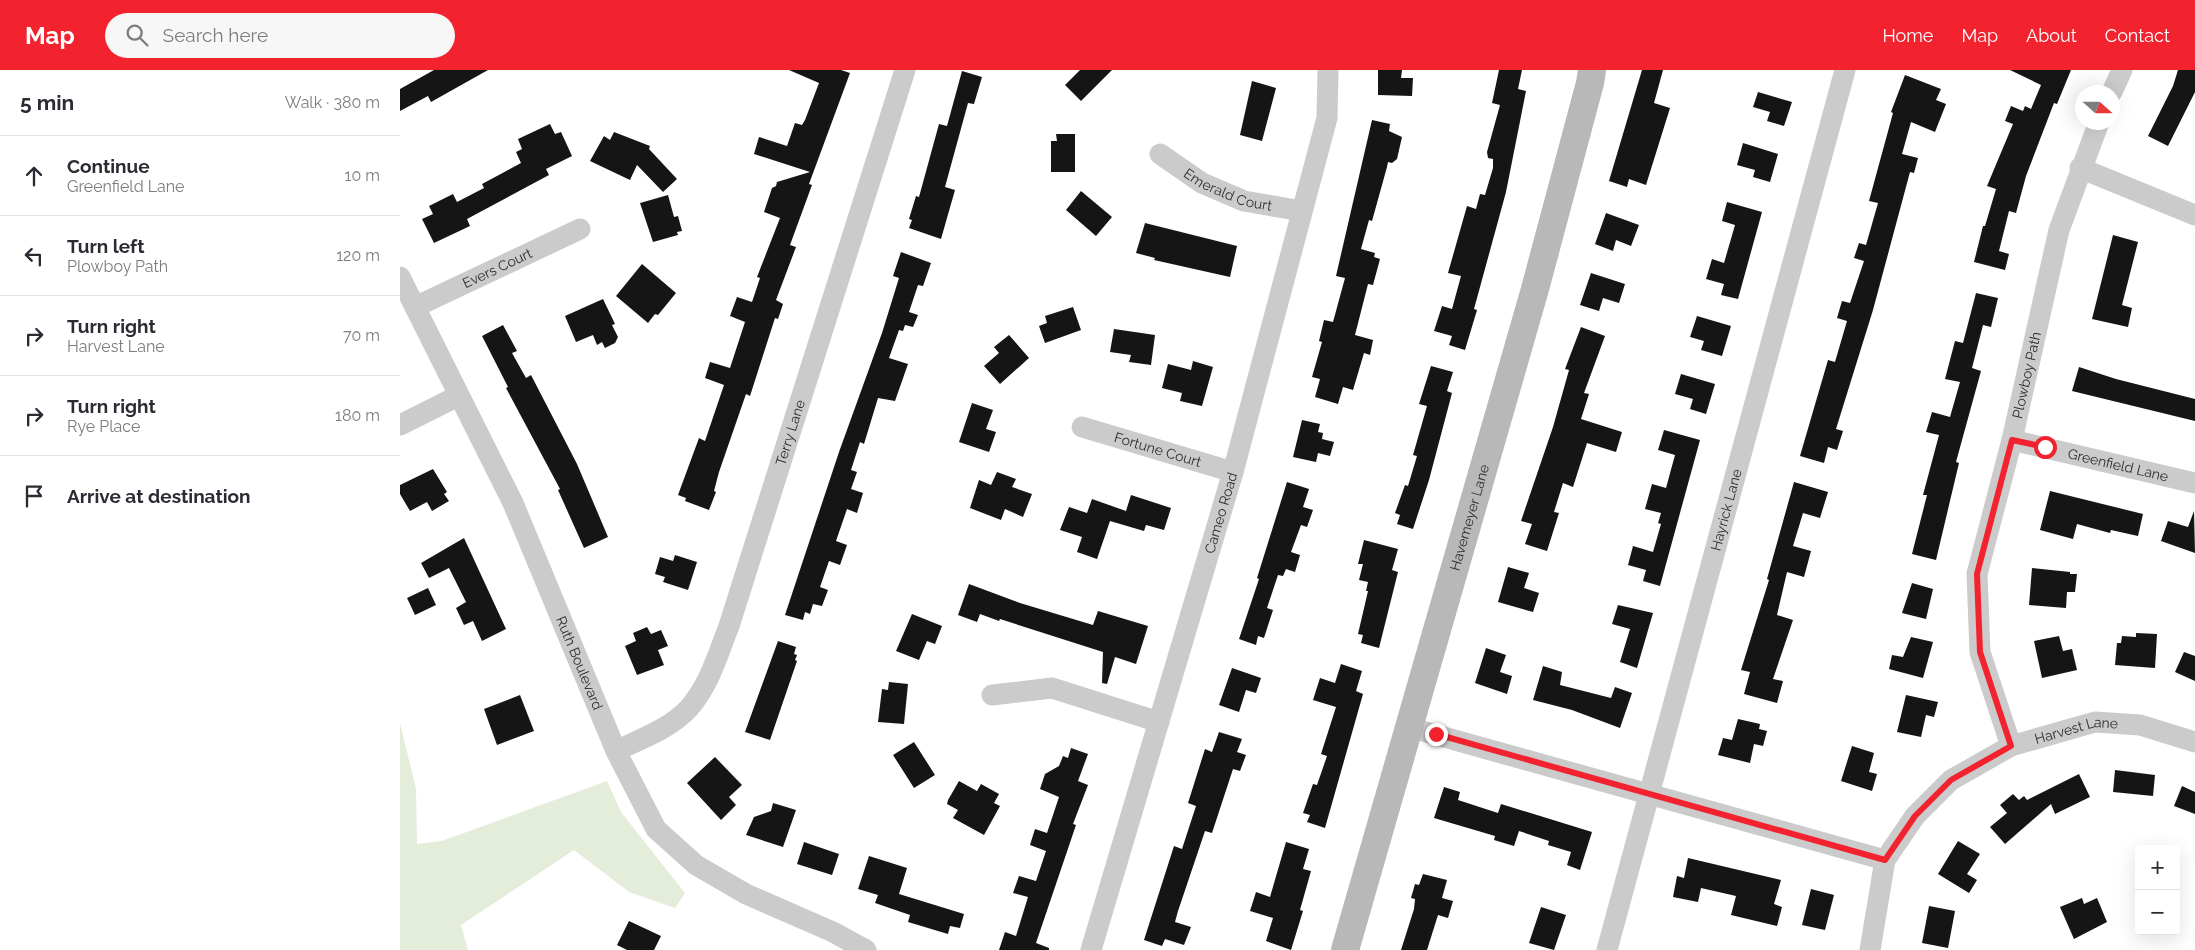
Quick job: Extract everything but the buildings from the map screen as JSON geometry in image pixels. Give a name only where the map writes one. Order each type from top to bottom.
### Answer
[{"type":"street","name":"Terry Lane","points":[[616,751],[662,729],[688,709],[706,684],[729,626],[905,70]]},
{"type":"street","name":"Cameo Road","points":[[1091,950],[1233,472],[1327,118],[1328,70]]},
{"type":"street","name":"Hayrick Lane","points":[[1607,950],[1651,795],[1845,70]]},
{"type":"street","points":[[2115,85],[2122,70]]},
{"type":"street","name":"Havemeyer Lane","points":[[1344,950],[1535,289],[1593,74]]},
{"type":"street","name":"Plowboy Path","points":[[2011,746],[1980,652],[1977,574],[2012,440],[2059,230],[2080,168],[2096,130]]},
{"type":"street","name":"Emerald Court","points":[[1160,154],[1202,183],[1244,201],[1302,211]]},
{"type":"street","points":[[2080,168],[2195,215]]},
{"type":"street","name":"Evers Court","points":[[415,307],[580,229]]},
{"type":"street","name":"Ruth Boulevard","points":[[400,277],[513,503],[616,751],[656,829],[696,865],[746,894],[833,932],[866,950]]},
{"type":"street","points":[[400,425],[458,396]]},
{"type":"street","name":"Fortune Court","points":[[1082,427],[1233,472]]},
{"type":"street","name":"Greenfield Lane","points":[[2012,440],[2195,483]]},
{"type":"street","points":[[992,695],[1052,688],[1159,722]]},
{"type":"street","name":"Harvest Lane","points":[[1870,950],[1885,860],[1915,816],[1951,780],[2011,746],[2096,722],[2140,725],[2195,742]]},
{"type":"street","points":[[1408,726],[1885,860]]},
{"type":"green space","points":[[400,723],[416,789],[417,844],[442,841],[607,781],[621,812],[685,893],[675,908],[629,892],[574,850],[461,925],[468,950],[400,950]]},
{"type":"route","points":[[1436,734],[1885,860],[1915,816],[1951,780],[2011,746],[1980,652],[1977,574],[2012,440],[2045,447]]}]
